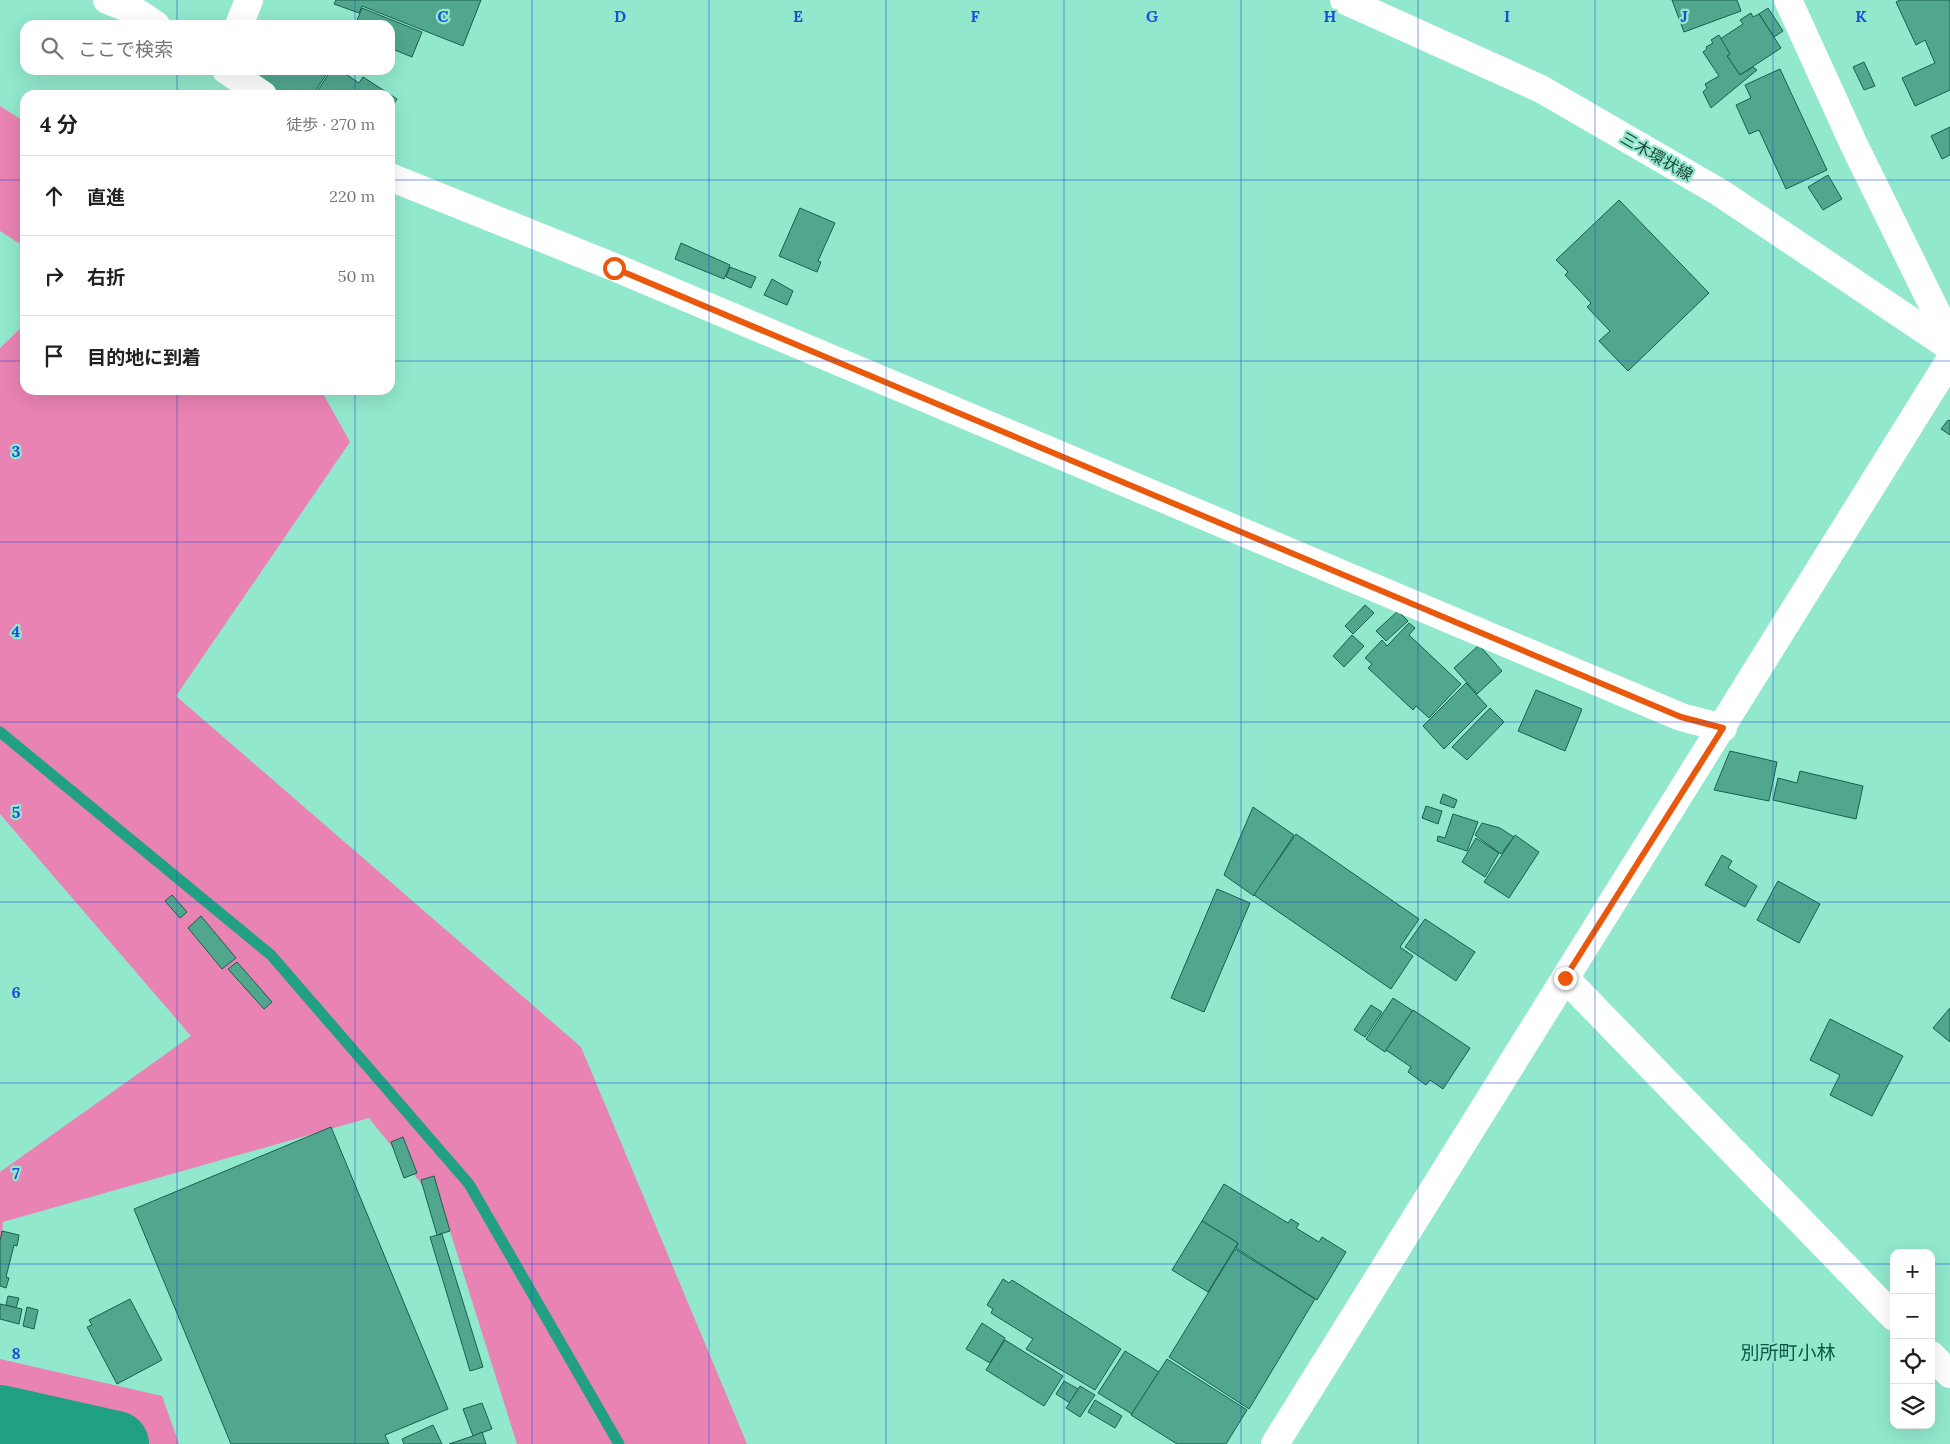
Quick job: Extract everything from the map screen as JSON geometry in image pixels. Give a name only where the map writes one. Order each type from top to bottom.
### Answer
[{"type":"street","points":[[107,0],[135,11],[148,20]]},
{"type":"street","points":[[241,20],[249,0]]},
{"type":"street","name":"三木環状線","points":[[1344,0],[1542,89],[1719,192],[1950,347]]},
{"type":"street","points":[[1788,0],[1855,147],[1950,340]]},
{"type":"street","points":[[233,75],[256,90]]},
{"type":"street","points":[[395,179],[614,268],[1681,717],[1723,728]]},
{"type":"street","points":[[1275,1444],[1723,728],[1950,360]]},
{"type":"street","points":[[1565,978],[1890,1313]]},
{"type":"street","points":[[1935,1359],[1950,1374]]},
{"type":"shaded area","points":[[0,106],[20,119],[20,244],[0,231]]},
{"type":"shaded area","points":[[20,329],[20,395],[324,395],[350,442],[176,696],[581,1047],[747,1444],[517,1444],[444,1212],[369,1118],[3,1222],[0,1259],[0,1172],[191,1036],[0,814],[0,348]]},
{"type":"shaded area","points":[[0,1359],[162,1396],[179,1444],[0,1444]]},
{"type":"building","points":[[336,0],[481,0],[463,46],[362,6],[359,13],[334,4]]},
{"type":"building","points":[[1672,0],[1737,0],[1741,11],[1684,32]]},
{"type":"building","points":[[1900,0],[1950,0],[1950,90],[1915,106],[1902,78],[1935,63],[1925,40],[1916,45],[1896,2]]},
{"type":"building","points":[[362,8],[392,20],[357,20]]},
{"type":"building","points":[[1768,8],[1783,31],[1774,37],[1759,14]]},
{"type":"building","points":[[1751,13],[1753,17],[1759,14],[1781,48],[1740,75],[1727,56],[1730,54],[1720,39],[1743,24],[1740,20]]},
{"type":"building","points":[[395,21],[422,32],[412,57],[395,50]]},
{"type":"building","points":[[1719,35],[1730,54],[1727,56],[1740,75],[1753,67],[1757,70],[1711,108],[1703,92],[1707,88],[1705,84],[1719,76],[1703,52],[1707,49],[1706,47],[1713,43],[1711,40]]},
{"type":"building","points":[[1864,62],[1875,86],[1864,90],[1853,67]]},
{"type":"building","points":[[1780,69],[1827,170],[1786,189],[1759,130],[1749,134],[1736,105],[1751,98],[1745,85]]},
{"type":"building","points":[[251,75],[326,75],[316,90],[272,90]]},
{"type":"building","points":[[328,75],[347,75],[359,83],[363,77],[383,90],[318,90]]},
{"type":"building","points":[[1950,127],[1950,155],[1942,159],[1931,136]]},
{"type":"building","points":[[1828,175],[1842,199],[1823,210],[1808,187]]},
{"type":"building","points":[[1619,200],[1709,293],[1628,371],[1599,341],[1610,331],[1587,307],[1591,303],[1565,275],[1568,272],[1556,260]]},
{"type":"building","points":[[800,208],[835,223],[818,261],[821,262],[817,272],[779,256]]},
{"type":"building","points":[[681,243],[730,265],[724,279],[675,259]]},
{"type":"building","points":[[730,267],[756,277],[751,288],[726,277]]},
{"type":"building","points":[[772,279],[793,291],[787,305],[764,295]]},
{"type":"building","points":[[1948,420],[1950,421],[1950,435],[1941,429]]},
{"type":"building","points":[[1365,605],[1374,613],[1353,634],[1345,626]]},
{"type":"building","points":[[1398,611],[1408,621],[1386,641],[1376,631]]},
{"type":"building","points":[[1409,623],[1415,628],[1409,635],[1461,684],[1429,718],[1416,706],[1413,710],[1368,668],[1372,664],[1365,658],[1382,640],[1387,646]]},
{"type":"building","points":[[1352,635],[1364,646],[1344,667],[1333,656]]},
{"type":"building","points":[[1479,645],[1502,671],[1477,694],[1454,668]]},
{"type":"building","points":[[1466,683],[1487,706],[1444,749],[1423,726]]},
{"type":"building","points":[[1536,690],[1582,709],[1565,751],[1518,731]]},
{"type":"building","points":[[1490,708],[1504,722],[1467,760],[1452,747]]},
{"type":"building","points":[[1730,751],[1777,762],[1769,801],[1714,790]]},
{"type":"building","points":[[1800,771],[1863,786],[1856,819],[1773,800],[1778,778],[1797,783]]},
{"type":"building","points":[[1443,794],[1457,800],[1454,808],[1440,803]]},
{"type":"building","points":[[1426,806],[1442,811],[1438,824],[1422,818]]},
{"type":"building","points":[[1253,807],[1294,835],[1254,896],[1224,875]]},
{"type":"building","points":[[1453,814],[1478,822],[1467,851],[1437,841],[1438,836],[1445,838]]},
{"type":"building","points":[[1482,823],[1500,828],[1514,837],[1501,854],[1475,835]]},
{"type":"building","points":[[1296,834],[1419,919],[1400,947],[1413,956],[1391,989],[1254,895]]},
{"type":"building","points":[[1515,835],[1539,852],[1509,898],[1484,882]]},
{"type":"building","points":[[1476,838],[1499,853],[1485,877],[1462,862]]},
{"type":"building","points":[[1722,855],[1732,861],[1728,868],[1757,886],[1745,907],[1705,885]]},
{"type":"building","points":[[1778,881],[1820,904],[1799,943],[1757,920]]},
{"type":"building","points":[[1217,889],[1250,903],[1204,1012],[1171,998]]},
{"type":"building","points":[[172,895],[187,912],[180,918],[165,901]]},
{"type":"building","points":[[201,916],[236,958],[222,969],[188,928]]},
{"type":"building","points":[[1425,919],[1475,952],[1456,981],[1405,947]]},
{"type":"building","points":[[237,962],[272,1002],[264,1009],[228,969]]},
{"type":"building","points":[[1393,998],[1413,1011],[1385,1052],[1366,1039]]},
{"type":"building","points":[[1371,1005],[1382,1012],[1365,1037],[1354,1030]]},
{"type":"building","points":[[1950,1008],[1950,1042],[1933,1028]]},
{"type":"building","points":[[1413,1010],[1470,1048],[1443,1089],[1430,1080],[1426,1085],[1408,1072],[1411,1067],[1386,1050]]},
{"type":"building","points":[[1830,1019],[1903,1056],[1872,1116],[1830,1095],[1840,1075],[1810,1060]]},
{"type":"building","points":[[331,1127],[448,1409],[385,1435],[389,1444],[231,1444],[134,1209]]},
{"type":"building","points":[[403,1137],[417,1173],[404,1178],[391,1142]]},
{"type":"building","points":[[434,1176],[450,1231],[437,1235],[421,1180]]},
{"type":"building","points":[[1224,1184],[1288,1223],[1291,1219],[1299,1224],[1296,1228],[1319,1242],[1322,1237],[1346,1252],[1317,1300],[1236,1248],[1238,1243],[1202,1221]]},
{"type":"building","points":[[1202,1221],[1238,1243],[1208,1292],[1172,1270]]},
{"type":"building","points":[[2,1231],[19,1235],[17,1246],[14,1245],[6,1277],[9,1278],[6,1288],[0,1286],[0,1241]]},
{"type":"building","points":[[442,1234],[483,1367],[470,1371],[430,1237]]},
{"type":"building","points":[[1235,1249],[1315,1299],[1249,1409],[1169,1357]]},
{"type":"building","points":[[1003,1279],[1009,1283],[1012,1280],[1121,1349],[1095,1390],[1026,1349],[1033,1339],[991,1313],[993,1309],[987,1305]]},
{"type":"building","points":[[8,1296],[19,1298],[16,1308],[6,1305]]},
{"type":"building","points":[[130,1299],[162,1360],[117,1384],[87,1327],[92,1325],[89,1320]]},
{"type":"building","points":[[0,1304],[22,1309],[19,1324],[0,1319]]},
{"type":"building","points":[[27,1307],[38,1310],[34,1329],[23,1326]]},
{"type":"building","points":[[982,1323],[1005,1338],[990,1363],[966,1349]]},
{"type":"building","points":[[1005,1340],[1063,1376],[1044,1406],[986,1370]]},
{"type":"building","points":[[1125,1351],[1159,1372],[1132,1414],[1098,1393]]},
{"type":"building","points":[[1167,1359],[1247,1410],[1226,1444],[1177,1444],[1131,1415]]},
{"type":"building","points":[[1064,1381],[1078,1389],[1070,1403],[1056,1394]]},
{"type":"building","points":[[1080,1386],[1095,1395],[1080,1417],[1066,1408]]},
{"type":"building","points":[[1095,1400],[1122,1416],[1115,1428],[1088,1412]]},
{"type":"building","points":[[482,1403],[492,1429],[473,1436],[463,1409]]},
{"type":"building","points":[[433,1425],[442,1444],[404,1444],[402,1439]]},
{"type":"building","points":[[482,1432],[486,1444],[449,1444],[473,1436]]},
{"type":"waterway","points":[[0,732],[271,955],[469,1184],[619,1444]]},
{"type":"waterway","points":[[0,1418],[116,1444]]},
{"type":"district","name":"別所町小林","points":[[1788,1352]]},
{"type":"route","points":[[614,268],[1681,717],[1723,728],[1565,978]]}]
